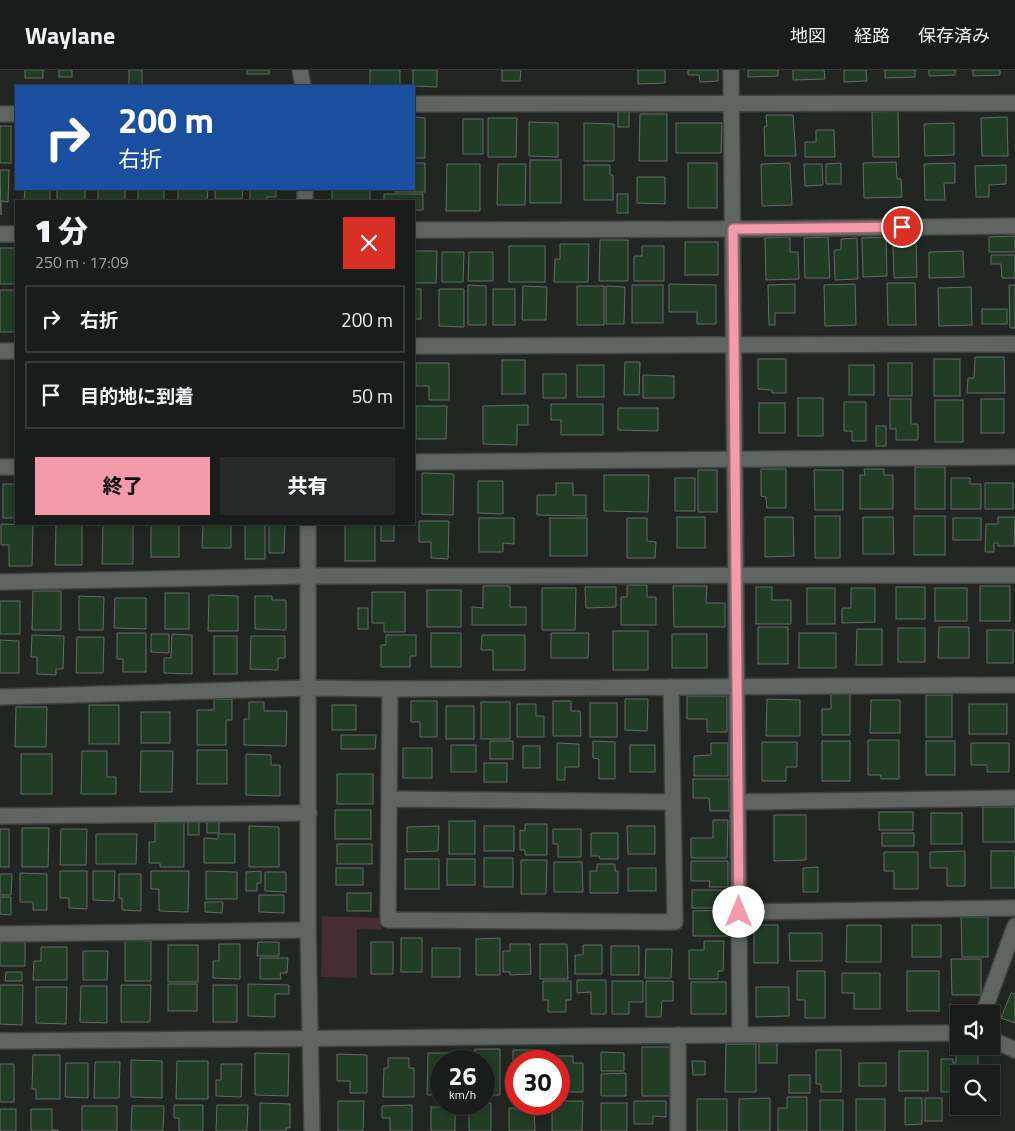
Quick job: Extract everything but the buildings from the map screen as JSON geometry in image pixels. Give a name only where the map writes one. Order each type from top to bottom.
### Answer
[{"type":"street","points":[[300,70],[303,85]]},
{"type":"street","points":[[731,70],[740,1035]]},
{"type":"street","points":[[415,104],[1015,103]]},
{"type":"street","points":[[0,114],[15,114]]},
{"type":"street","points":[[415,230],[1015,226]]},
{"type":"street","points":[[0,234],[15,234]]},
{"type":"street","points":[[415,346],[1015,344]]},
{"type":"street","points":[[0,351],[15,351]]},
{"type":"street","points":[[415,462],[1015,458]]},
{"type":"street","points":[[0,467],[15,467]]},
{"type":"street","points":[[308,525],[308,930],[312,1131]]},
{"type":"street","points":[[0,582],[309,576],[736,577],[1015,575]]},
{"type":"street","points":[[0,697],[309,688],[390,690],[1015,685]]},
{"type":"street","points":[[390,690],[388,920],[675,922],[671,687]]},
{"type":"street","points":[[738,802],[1015,798]]},
{"type":"street","points":[[389,799],[673,802]]},
{"type":"street","points":[[0,816],[308,813]]},
{"type":"street","points":[[739,912],[1015,908]]},
{"type":"street","points":[[986,1005],[1015,926]]},
{"type":"street","points":[[0,934],[308,930]]},
{"type":"street","points":[[0,1041],[950,1033]]},
{"type":"street","points":[[678,1035],[678,1131]]},
{"type":"street","points":[[1000,1043],[1015,1050]]},
{"type":"shaded area","points":[[322,916],[382,918],[382,930],[357,929],[357,978],[321,977]]},
{"type":"route","points":[[739,912],[733,229],[902,227]]}]
